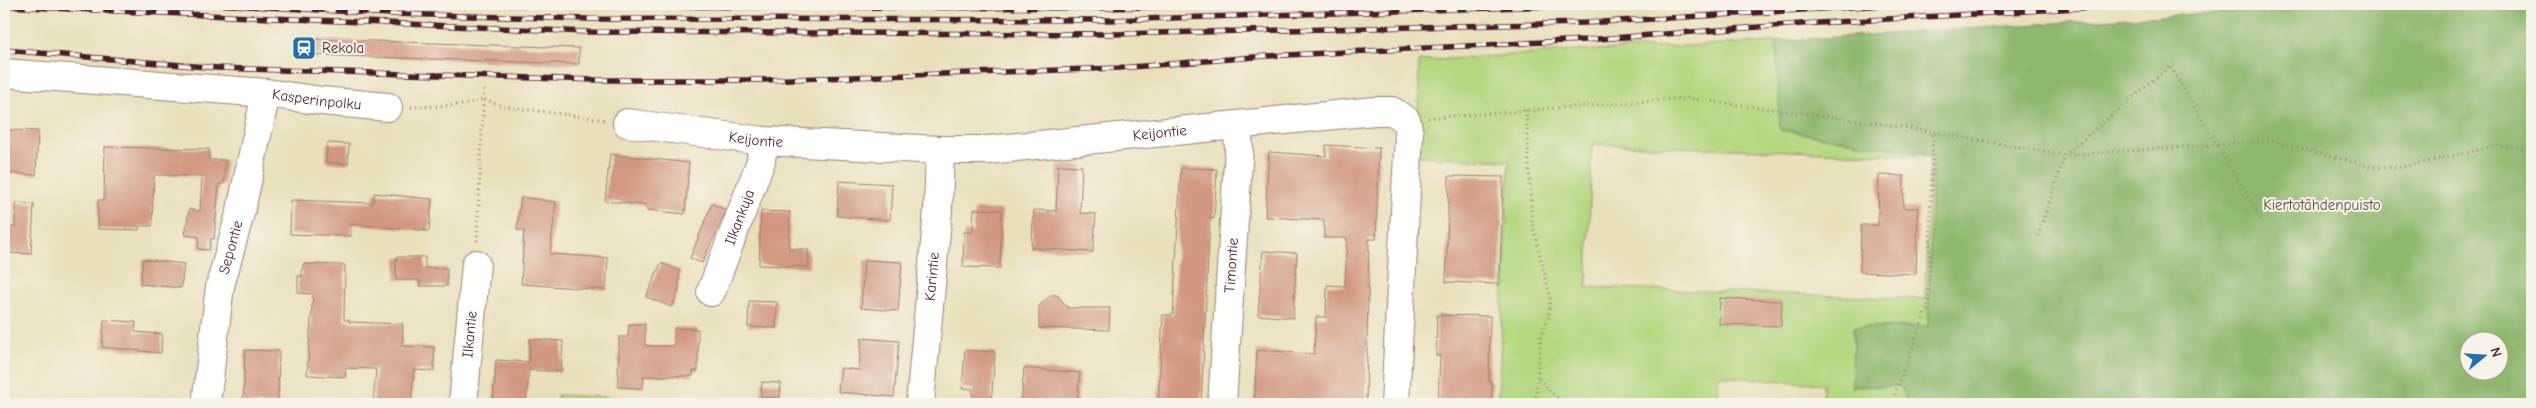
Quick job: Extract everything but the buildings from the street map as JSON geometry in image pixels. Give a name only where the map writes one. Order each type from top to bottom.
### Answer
[{"type":"street","name":"Kasperinpolku","points":[[4,73],[266,93],[322,101],[388,107]]},
{"type":"street","name":"Sepontie","points":[[206,404],[220,286],[241,210],[266,93]]},
{"type":"street","name":"Keijontie","points":[[627,123],[763,141],[940,150],[988,150],[1208,127],[1237,127],[1375,111],[1392,111],[1406,120]]},
{"type":"street","points":[[1395,404],[1408,144],[1406,120]]},
{"type":"street","name":"Timontie","points":[[1222,404],[1238,148],[1237,127]]},
{"type":"street","name":"Ilkankuja","points":[[711,292],[761,161],[763,141]]},
{"type":"street","name":"Karintie","points":[[920,404],[938,210],[940,150]]},
{"type":"street","name":"Ilkantie","points":[[463,404],[476,264]]},
{"type":"path","points":[[2038,236],[2065,155],[2170,66],[2261,219]]},
{"type":"path","points":[[476,264],[484,89]]},
{"type":"path","points":[[1406,120],[1686,98],[1714,100],[1933,132],[2065,155],[2273,141],[2373,167],[2399,168],[2496,146],[2515,147],[2532,153]]},
{"type":"path","points":[[388,107],[464,105],[483,99],[502,106],[627,123]]},
{"type":"path","points":[[1526,110],[1532,222],[1550,296],[1548,316],[1542,335],[1535,404]]},
{"type":"path","points":[[1891,402],[1928,306],[1933,132]]},
{"type":"path","points":[[1539,378],[1563,404]]},
{"type":"green space","name":"Kiertotähdenpuisto","points":[[2348,4],[2532,4],[2532,404],[1822,404],[1823,384],[1719,376],[1717,404],[1498,404],[1509,161],[1418,156],[1419,61],[1575,51],[1857,38]],"holes":[[[1592,144],[1930,156],[1925,299],[1587,287]]]},
{"type":"green space","name":"Kiertotähdenpuisto","points":[[2348,4],[2532,4],[2532,404],[1907,404],[1901,386],[1852,387],[1853,327],[1928,326],[1933,155],[1780,130],[1776,41]]},
{"type":"green space","points":[[557,395],[763,404],[557,404]]},
{"type":"railway","points":[[214,4],[391,14],[588,19],[1109,20],[1621,4]]},
{"type":"railway","points":[[487,4],[1109,8],[1256,4]]},
{"type":"railway","points":[[4,6],[587,32],[1113,34],[1585,23],[1902,4]]},
{"type":"railway","points":[[4,50],[218,68],[595,80],[762,80],[1119,68],[1267,56],[1585,40],[1801,24],[2148,4]]},
{"type":"place","name":"Rekola","points":[[304,48]]}]
